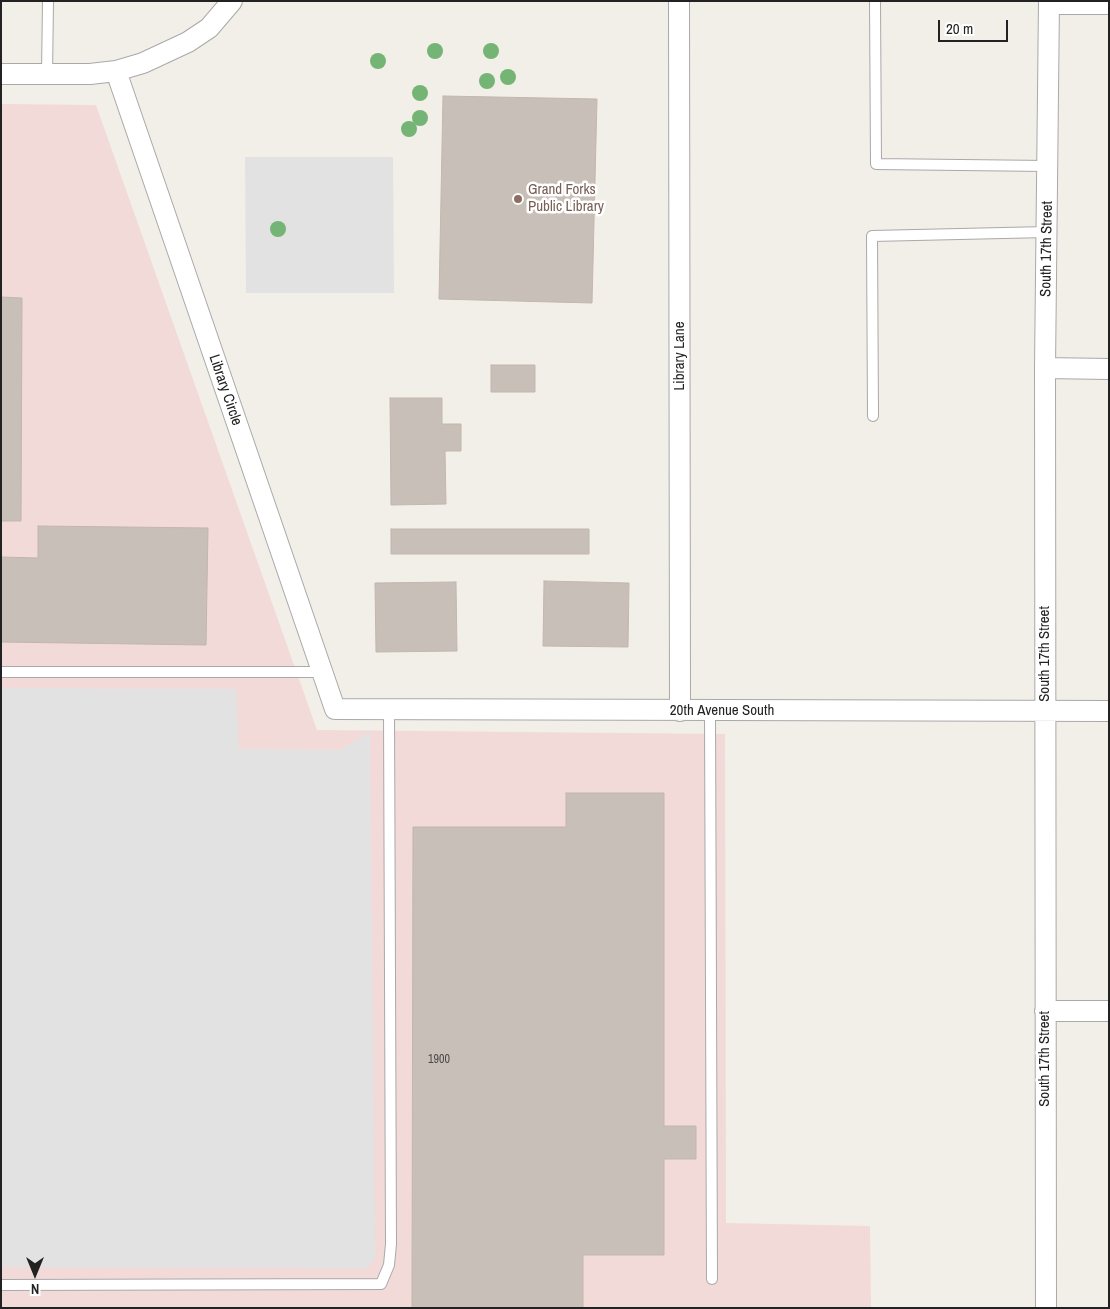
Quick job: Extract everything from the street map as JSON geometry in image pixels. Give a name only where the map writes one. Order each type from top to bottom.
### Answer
[{"type":"street","name":"Library Lane","points":[[679,1],[680,711]]},
{"type":"street","points":[[1049,3],[1109,4]]},
{"type":"street","name":"South 17th Street","points":[[1046,1308],[1044,710],[1049,3]]},
{"type":"street","points":[[1,74],[47,75],[116,71],[151,60],[188,42],[209,28],[225,4]]},
{"type":"street","name":"Library Circle","points":[[116,71],[335,709]]},
{"type":"street","points":[[1045,368],[1109,368]]},
{"type":"street","name":"20th Avenue South","points":[[335,709],[1109,711]]},
{"type":"street","points":[[1045,1011],[1109,1011]]},
{"type":"lane","points":[[47,75],[48,1]]},
{"type":"lane","points":[[875,1],[876,164],[1047,166]]},
{"type":"lane","points":[[874,416],[872,236],[1047,232]]},
{"type":"lane","points":[[1,672],[322,672]]},
{"type":"lane","points":[[1,1285],[381,1284],[389,1265],[391,1244],[389,710]]},
{"type":"lane","points":[[710,711],[712,1279]]},
{"type":"shaded area","points":[[1,104],[96,105],[317,730],[725,734],[726,1223],[870,1226],[871,1308],[1,1308]]},
{"type":"shaded area","points":[[245,157],[393,157],[394,293],[246,293]]},
{"type":"shaded area","points":[[1,688],[236,689],[239,749],[340,750],[370,732],[375,1259],[366,1268],[2,1267]]},
{"type":"building","name":"Grand Forks Public Library","points":[[443,96],[597,99],[592,303],[439,299]]},
{"type":"building","points":[[1,297],[22,298],[21,521],[1,521]]},
{"type":"building","points":[[491,365],[535,365],[535,392],[491,392]]},
{"type":"building","points":[[390,398],[442,398],[442,424],[461,424],[461,451],[445,451],[446,504],[391,505]]},
{"type":"building","points":[[38,526],[208,528],[206,645],[1,642],[1,557],[38,558]]},
{"type":"building","points":[[391,529],[589,529],[589,554],[391,554]]},
{"type":"building","points":[[544,581],[629,583],[628,647],[543,646]]},
{"type":"building","points":[[456,582],[457,651],[376,652],[375,583]]},
{"type":"building","points":[[566,793],[664,793],[664,1126],[696,1126],[696,1159],[664,1159],[664,1255],[583,1255],[583,1308],[412,1308],[413,827],[566,827]]},
{"type":"place","name":"Grand Forks Public Library","points":[[518,199]]}]
